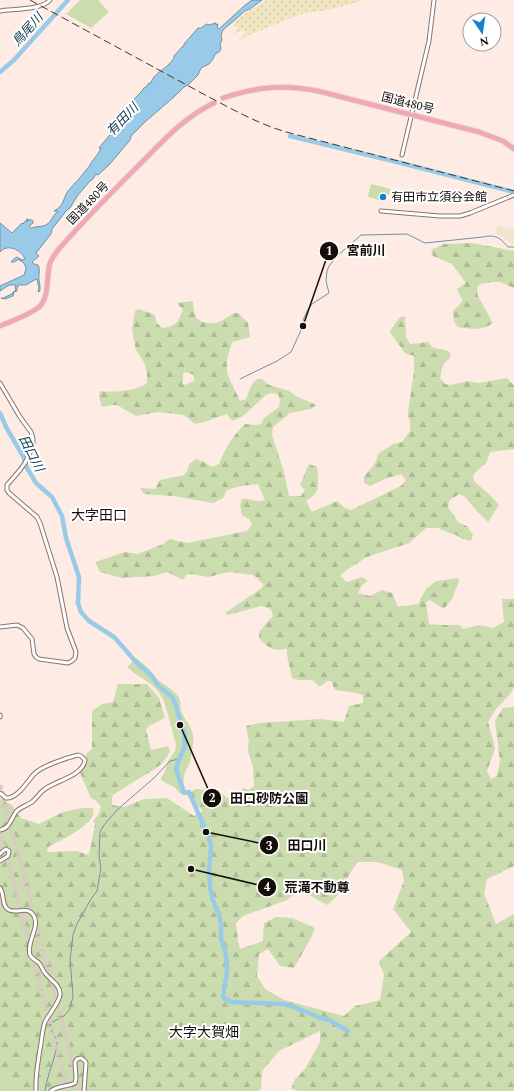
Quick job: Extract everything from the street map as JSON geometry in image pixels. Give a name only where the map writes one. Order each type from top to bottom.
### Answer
[{"type":"highway","name":"国道480号","points":[[223,98],[260,88],[299,87],[493,136],[514,149]]},
{"type":"highway","name":"国道480号","points":[[0,326],[38,308],[43,303],[48,270],[51,261],[58,250],[117,187],[168,136],[193,115],[214,103]]},
{"type":"street","points":[[0,10],[39,6],[46,4],[50,0]]},
{"type":"street","points":[[402,155],[430,37],[434,0]]},
{"type":"street","points":[[381,211],[440,216],[460,216],[514,196]]},
{"type":"street","points":[[0,383],[33,435],[33,446],[26,461],[23,467],[6,486],[7,490],[37,517],[40,523],[56,574],[67,626],[76,652],[75,657],[68,663],[39,659],[34,654],[32,639],[24,628],[15,625],[0,627]]},
{"type":"street","points":[[0,793],[6,798],[12,798],[34,774],[42,768],[78,755],[85,760],[84,765],[72,775],[46,788],[32,802],[19,809],[7,828],[0,830]]},
{"type":"street","points":[[0,854],[6,849],[9,851],[8,856],[0,861]]},
{"type":"street","points":[[0,888],[2,891],[4,904],[7,908],[13,911],[26,910],[34,915],[35,922],[30,955],[40,964],[60,992],[59,998],[47,1018],[44,1027],[36,1079],[36,1091]]},
{"type":"street","points":[[51,1091],[56,1088],[72,1085],[74,1083],[76,1078],[75,1063],[76,1060],[81,1058],[86,1063],[84,1091]]},
{"type":"shaded area","points":[[497,225],[514,229],[514,244],[511,244],[503,237],[496,234]]},
{"type":"green space","points":[[80,0],[98,0],[109,12],[91,28],[66,14]]},
{"type":"green space","points":[[371,184],[391,189],[389,195],[381,193],[379,200],[369,197],[368,195]]},
{"type":"green space","points":[[472,243],[514,251],[514,288],[500,282],[493,282],[480,284],[477,288],[478,296],[493,323],[489,326],[476,329],[458,327],[454,322],[453,311],[463,301],[457,289],[466,283],[452,264],[433,256],[431,250],[444,244]]},
{"type":"green space","points":[[193,301],[197,319],[203,322],[218,322],[238,313],[248,323],[250,337],[232,342],[227,359],[227,371],[229,378],[240,401],[246,399],[252,384],[257,379],[262,379],[269,385],[289,391],[296,396],[316,405],[311,409],[290,413],[273,427],[272,435],[284,472],[289,496],[301,496],[305,490],[300,485],[309,464],[317,467],[318,487],[315,494],[306,501],[312,512],[337,501],[345,508],[351,510],[401,486],[406,480],[401,474],[370,486],[364,483],[364,477],[376,462],[378,454],[393,444],[402,442],[410,431],[408,412],[414,371],[414,356],[405,353],[390,331],[399,318],[405,316],[406,337],[410,344],[429,342],[433,348],[446,350],[451,354],[449,359],[443,364],[440,378],[445,384],[451,385],[468,381],[479,383],[507,378],[514,386],[514,449],[490,452],[486,464],[473,475],[474,481],[499,505],[488,522],[464,496],[459,494],[449,501],[448,507],[459,523],[467,526],[473,535],[471,541],[462,539],[438,528],[426,528],[409,543],[367,557],[345,571],[340,576],[347,582],[362,577],[368,581],[362,585],[358,593],[370,596],[382,590],[392,593],[398,607],[418,604],[426,589],[436,581],[458,578],[459,581],[452,599],[444,609],[430,600],[426,602],[429,624],[460,625],[463,629],[479,625],[493,628],[504,622],[502,599],[514,599],[514,687],[510,694],[496,709],[488,722],[495,749],[487,771],[491,779],[497,776],[500,761],[495,721],[503,708],[514,707],[514,866],[487,879],[484,894],[496,924],[514,914],[514,1091],[298,1091],[291,1089],[295,1079],[305,1069],[320,1042],[320,1031],[279,1051],[262,1071],[261,1089],[259,1091],[0,1091],[0,798],[12,805],[21,818],[39,824],[63,812],[82,808],[93,808],[93,815],[86,824],[74,833],[48,847],[47,852],[77,851],[89,855],[95,824],[93,821],[99,814],[101,806],[91,798],[80,773],[87,753],[92,749],[92,711],[102,704],[113,702],[118,684],[147,684],[159,698],[165,718],[146,729],[151,750],[168,746],[170,751],[158,767],[113,795],[112,805],[124,807],[144,799],[167,798],[194,816],[203,811],[187,796],[195,789],[220,791],[226,797],[234,801],[243,788],[249,790],[254,786],[253,767],[248,751],[249,742],[246,726],[259,723],[321,719],[344,722],[349,706],[363,703],[363,695],[335,690],[331,681],[327,681],[320,687],[312,680],[298,680],[292,678],[287,649],[277,650],[271,648],[259,638],[259,632],[273,616],[271,609],[261,606],[228,615],[225,613],[264,585],[253,575],[229,572],[208,577],[193,574],[186,575],[183,580],[167,572],[154,576],[122,578],[100,572],[95,562],[125,552],[138,554],[163,544],[170,539],[187,543],[247,531],[252,525],[249,519],[242,515],[240,505],[242,499],[258,501],[265,500],[258,484],[241,486],[227,490],[223,498],[213,503],[173,496],[144,494],[140,488],[155,489],[160,480],[184,475],[189,464],[196,459],[212,467],[219,464],[230,442],[245,424],[261,424],[264,418],[279,407],[280,400],[278,394],[271,393],[266,395],[242,417],[232,421],[227,414],[195,424],[184,415],[158,412],[136,416],[117,405],[102,407],[99,397],[100,391],[125,391],[143,386],[147,383],[145,364],[136,350],[132,330],[135,311],[139,309],[155,315],[156,322],[162,328],[174,325],[179,318],[183,310],[177,303]],"holes":[[[185,372],[194,375],[194,381],[185,385],[182,384],[183,374]],[[357,862],[378,862],[402,870],[404,881],[393,909],[411,932],[379,961],[384,975],[380,1000],[355,1006],[344,1016],[284,1000],[265,989],[257,976],[259,954],[268,949],[280,966],[294,968],[315,928],[292,918],[276,917],[264,923],[263,941],[240,949],[236,923],[243,916],[287,900],[303,888],[311,896],[327,905],[336,897]]]},
{"type":"green space","points":[[136,658],[150,670],[158,680],[177,695],[180,700],[181,711],[192,732],[193,739],[190,761],[184,777],[184,786],[186,791],[180,794],[173,786],[161,780],[168,761],[175,751],[176,745],[163,699],[151,684],[127,667]]},
{"type":"green space","points":[[0,1072],[6,1078],[10,1091],[0,1091]]},
{"type":"sand","points":[[267,0],[365,0],[332,9],[301,14],[249,35],[237,42],[246,31],[242,30],[233,35],[239,28],[235,27],[233,23]]},
{"type":"water","points":[[252,0],[262,0],[245,11],[223,30],[220,44],[221,49],[215,54],[209,64],[201,68],[198,75],[188,85],[131,136],[130,140],[109,165],[98,175],[95,174],[94,178],[78,195],[70,208],[52,229],[51,234],[36,253],[39,256],[32,262],[39,267],[40,291],[38,292],[39,288],[36,279],[26,285],[18,285],[17,291],[14,292],[13,296],[5,299],[1,298],[5,298],[12,294],[12,293],[16,290],[16,285],[9,285],[0,291],[0,286],[24,275],[26,269],[25,265],[19,259],[11,262],[17,257],[22,260],[25,259],[17,250],[7,248],[0,252],[0,223],[12,233],[27,219],[27,222],[30,219],[33,221],[33,223],[29,226],[32,228],[47,224],[58,211],[54,211],[62,204],[68,191],[98,154],[101,148],[99,148],[131,109],[126,109],[144,88],[151,83],[156,75],[168,66],[174,56],[198,28],[207,24],[209,25],[216,23],[216,25],[218,24],[217,28],[219,29]]},
{"type":"waterway","name":"鳥尾川","points":[[0,72],[14,60],[68,0]]},
{"type":"waterway","points":[[290,136],[514,192]]},
{"type":"waterway","points":[[240,379],[277,361],[291,352],[303,326],[303,320],[307,311],[312,304],[329,293],[326,281],[329,266],[337,256],[361,235],[407,234],[425,243],[495,236],[508,247],[514,247]]},
{"type":"waterway","name":"田口川","points":[[0,413],[36,483],[52,497],[62,516],[66,538],[79,577],[78,603],[81,612],[89,621],[114,637],[136,662],[151,675],[158,685],[172,697],[175,703],[185,740],[184,749],[176,769],[184,793],[189,792],[211,846],[209,870],[210,886],[212,897],[219,913],[221,939],[225,950],[227,964],[224,998],[231,1002],[284,1004],[329,1020],[348,1031]]},
{"type":"waterway","points":[[45,1091],[57,1044],[50,1027],[51,1023],[64,1016],[70,1009],[73,996],[70,960],[73,935],[77,924],[97,891],[101,868],[99,856],[100,832],[117,810],[155,777],[170,761],[179,759]]},
{"type":"tunnel","points":[[0,785],[80,1091]]},
{"type":"tunnel","points":[[0,831],[68,1091]]},
{"type":"railway","points":[[30,0],[207,96],[268,126],[514,191]]},
{"type":"place","name":"有田市立須谷会館","points":[[383,197]]},
{"type":"place","name":"宮前川","points":[[303,326]]},
{"type":"place","name":"田口砂防公園","points":[[180,725]]},
{"type":"place","name":"田口川","points":[[206,832]]},
{"type":"place","name":"荒滝不動尊","points":[[191,869]]},
{"type":"district","name":"大字田口","points":[[99,515]]},
{"type":"district","name":"大字大賀畑","points":[[204,1032]]},
{"type":"water label","name":"有田川","points":[[122,119]]}]
